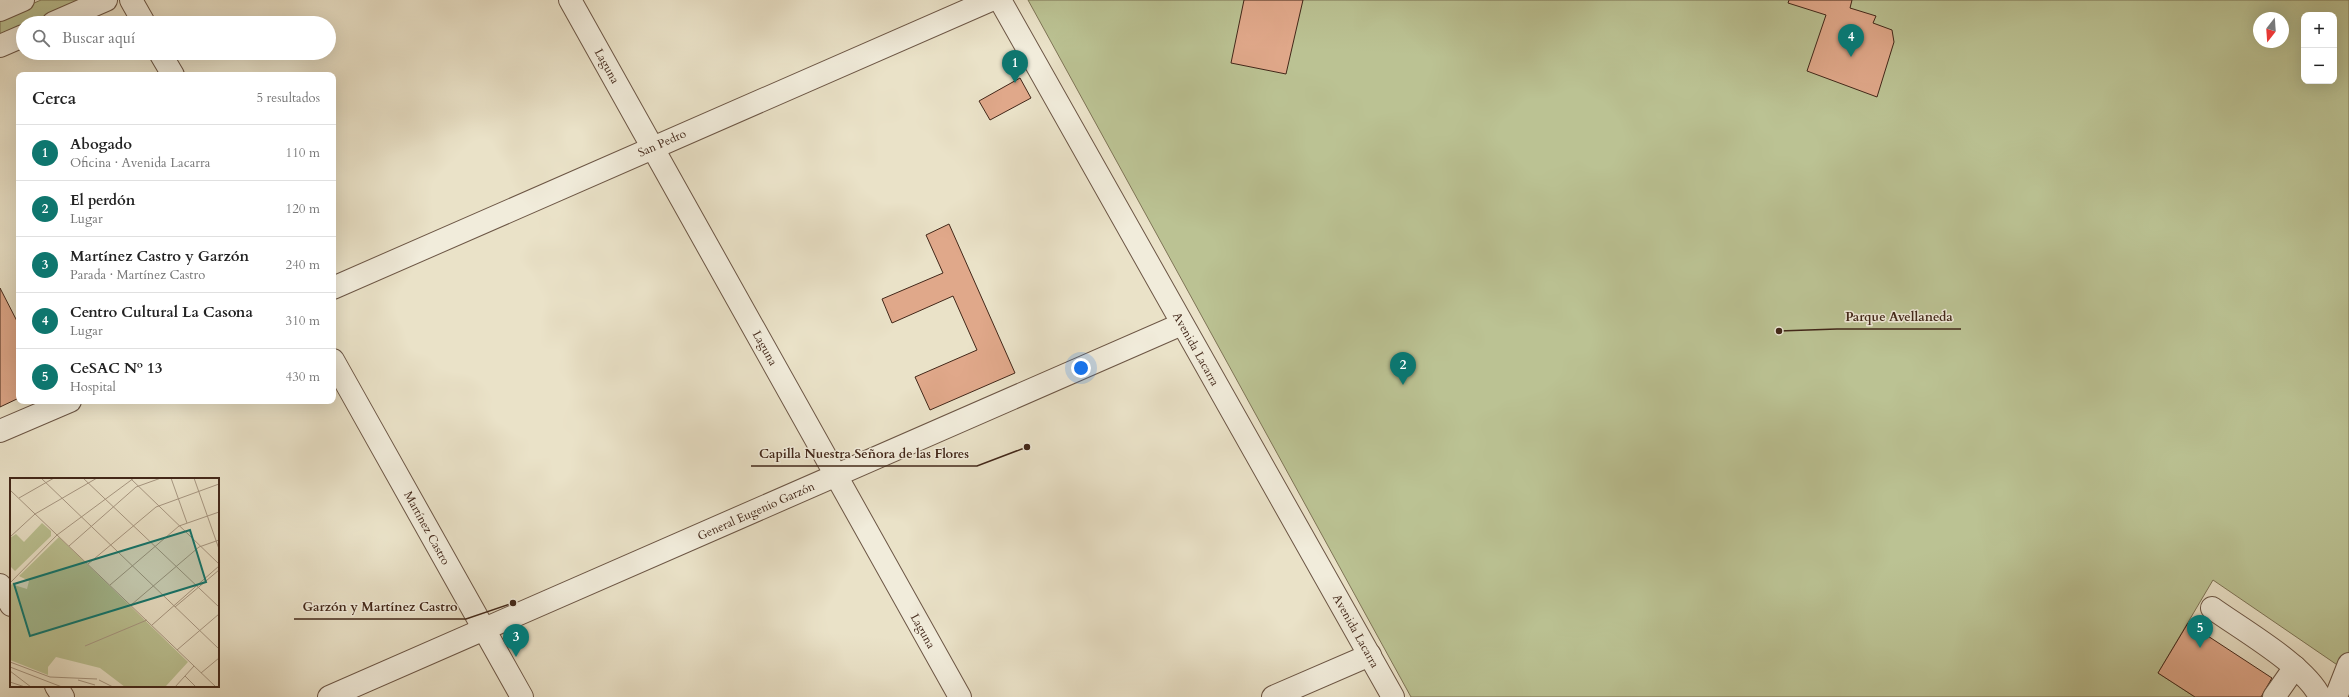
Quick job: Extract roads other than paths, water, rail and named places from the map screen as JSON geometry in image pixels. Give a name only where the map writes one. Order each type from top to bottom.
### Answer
[{"type":"street","points":[[0,10],[23,0]]},
{"type":"street","points":[[69,16],[106,0]]},
{"type":"street","points":[[131,0],[140,16]]},
{"type":"street","name":"Laguna","points":[[570,0],[960,697]]},
{"type":"street","name":"San Pedro","points":[[336,287],[652,147],[991,0]]},
{"type":"street","name":"Avenida Lacarra","points":[[1000,0],[1393,697]]},
{"type":"street","points":[[0,46],[16,39]]},
{"type":"street","points":[[164,60],[171,72]]},
{"type":"street","name":"General Eugenio Garzón","points":[[329,697],[1182,324]]},
{"type":"street","name":"Martínez Castro","points":[[336,365],[483,630],[522,697]]},
{"type":"street","points":[[0,431],[63,404]]},
{"type":"street","points":[[0,585],[10,603]]},
{"type":"street","points":[[2212,608],[2295,667],[2317,691],[2320,697]]},
{"type":"street","points":[[1273,697],[1370,655]]},
{"type":"street","points":[[2336,697],[2349,664]]},
{"type":"street","points":[[2274,697],[2295,667]]},
{"type":"street","points":[[57,687],[63,697]]},
{"type":"place","name":"Centro Cultural La Casona","points":[[1851,57]]},
{"type":"place","name":"Abogado","points":[[1015,83]]},
{"type":"place","name":"Parque Avellaneda","points":[[1779,331]]},
{"type":"place","name":"El perdón","points":[[1403,385]]},
{"type":"place","name":"Capilla Nuestra Señora de las Flores","points":[[1027,447]]},
{"type":"place","name":"Garzón y Martínez Castro","points":[[513,603]]},
{"type":"place","name":"CeSAC Nº 13","points":[[2200,648]]},
{"type":"place","name":"Martínez Castro y Garzón","points":[[516,657]]}]
